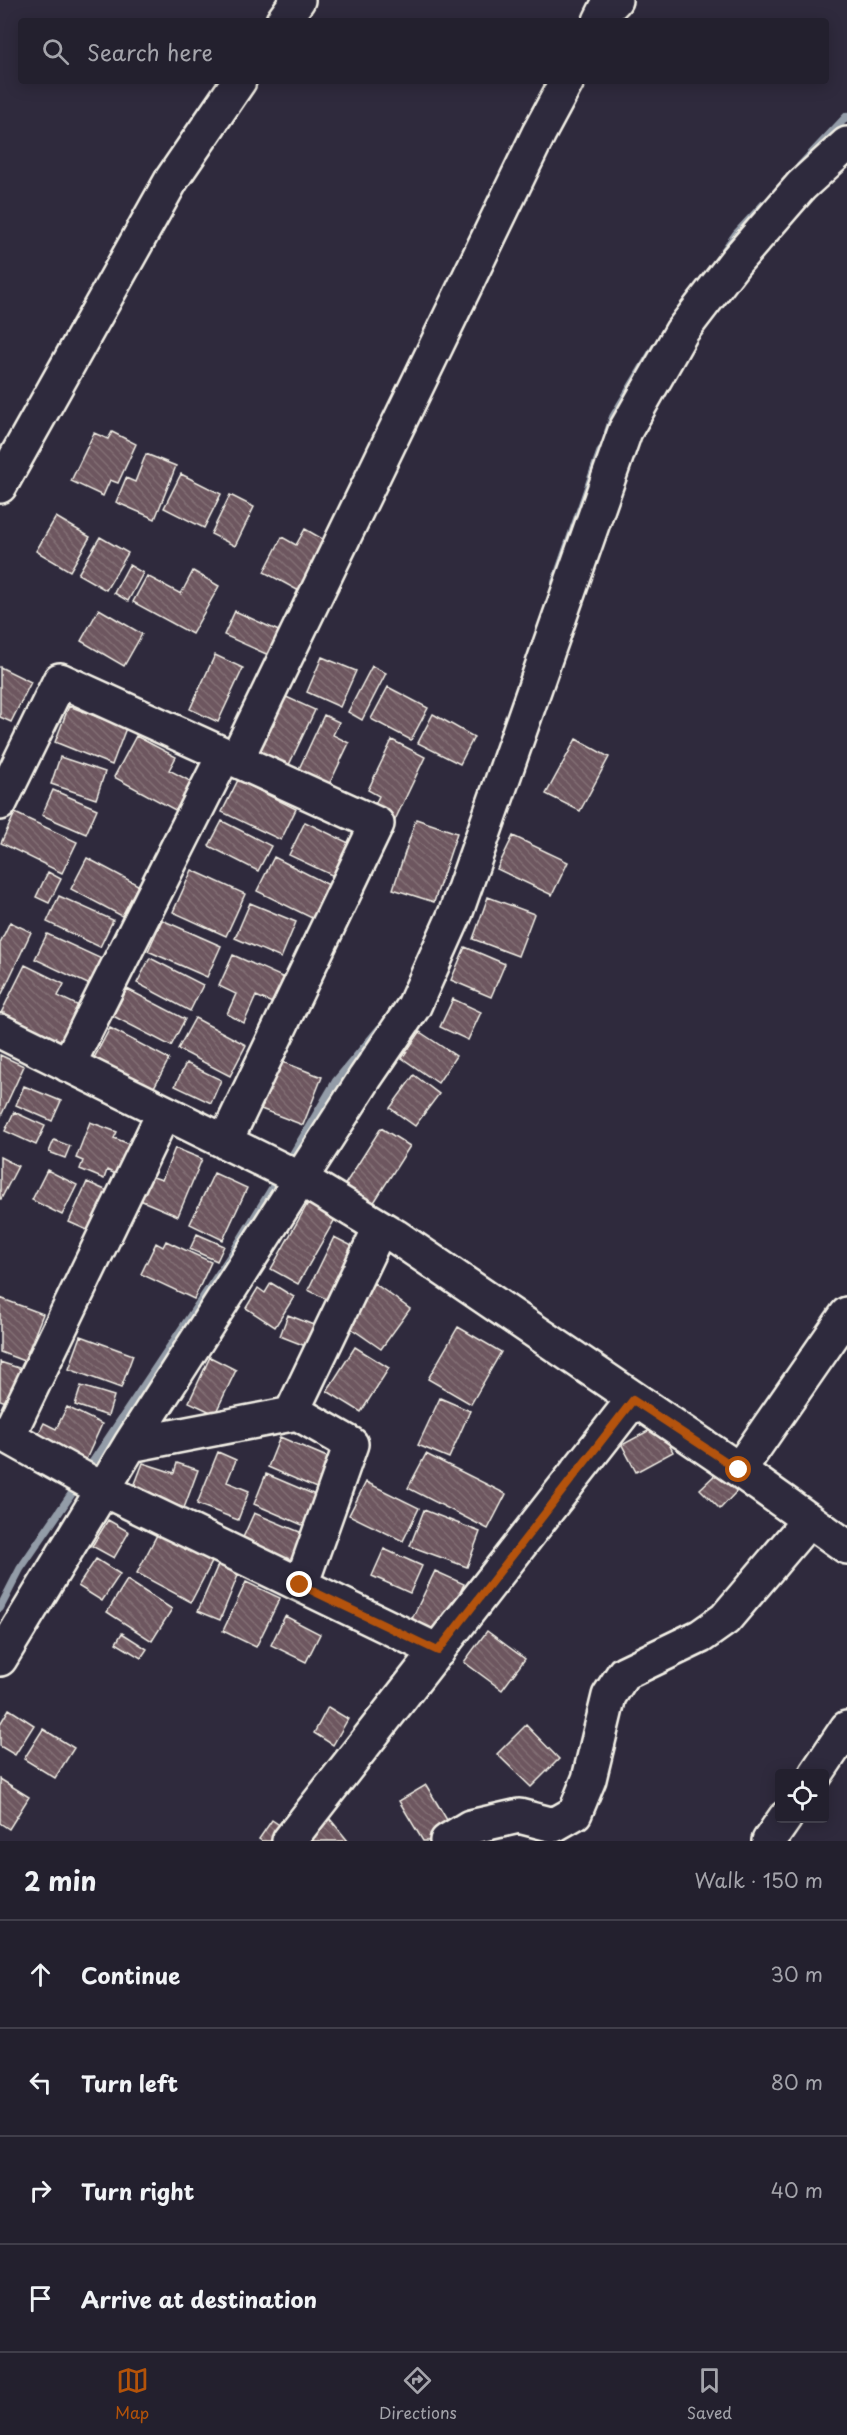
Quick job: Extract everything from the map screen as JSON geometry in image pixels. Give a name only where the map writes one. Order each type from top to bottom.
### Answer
[{"type":"street","points":[[285,18],[298,0]]},
{"type":"street","points":[[602,18],[606,9],[615,0]]},
{"type":"street","points":[[0,486],[172,179],[237,84]]},
{"type":"street","points":[[68,1065],[230,757],[565,84]]},
{"type":"street","points":[[0,1659],[102,1489],[414,1006],[456,912],[625,431],[682,331],[735,262],[801,186],[847,144]]},
{"type":"street","points":[[0,803],[60,680],[377,824],[225,1142]]},
{"type":"street","points":[[0,1031],[301,1179],[380,1227],[739,1470],[847,1547]]},
{"type":"street","points":[[164,1112],[4,1434],[102,1489],[438,1651]]},
{"type":"street","points":[[291,1414],[380,1227]]},
{"type":"street","points":[[739,1470],[847,1314]]},
{"type":"street","points":[[290,1841],[633,1400]]},
{"type":"street","points":[[130,1445],[297,1413],[351,1444],[300,1585]]},
{"type":"street","points":[[447,1841],[470,1827],[519,1816],[554,1825],[575,1813],[589,1779],[609,1696],[624,1673],[701,1636],[725,1619],[809,1520]]},
{"type":"street","points":[[819,1769],[847,1728]]},
{"type":"street","points":[[769,1841],[781,1823]]},
{"type":"building","points":[[112,432],[136,444],[118,483],[110,480],[103,496],[71,481],[94,433],[108,439]]},
{"type":"building","points":[[146,454],[176,466],[155,519],[116,502],[126,478],[135,482]]},
{"type":"building","points":[[181,474],[221,494],[204,528],[164,508]]},
{"type":"building","points":[[230,495],[254,507],[235,546],[211,534]]},
{"type":"building","points":[[56,517],[90,537],[70,571],[36,551]]},
{"type":"building","points":[[305,529],[326,541],[299,591],[264,572],[282,537],[296,545]]},
{"type":"building","points":[[100,537],[128,553],[106,590],[78,574]]},
{"type":"building","points":[[129,565],[143,573],[128,601],[114,593]]},
{"type":"building","points":[[193,571],[219,586],[192,634],[133,602],[147,576],[181,594]]},
{"type":"building","points":[[99,609],[142,634],[124,666],[81,641]]},
{"type":"building","points":[[235,611],[283,633],[273,657],[224,635]]},
{"type":"building","points":[[215,655],[243,668],[218,722],[190,709]]},
{"type":"building","points":[[322,657],[356,671],[340,707],[307,692]]},
{"type":"building","points":[[372,666],[386,673],[362,720],[348,712]]},
{"type":"building","points":[[0,667],[31,682],[11,722],[0,717]]},
{"type":"building","points":[[388,687],[428,708],[411,740],[371,719]]},
{"type":"building","points":[[284,696],[315,710],[287,769],[257,755]]},
{"type":"building","points":[[69,706],[126,728],[112,765],[55,742]]},
{"type":"building","points":[[433,714],[474,737],[460,764],[418,743]]},
{"type":"building","points":[[324,715],[339,722],[333,735],[349,743],[329,785],[298,771]]},
{"type":"building","points":[[136,736],[176,757],[169,770],[192,782],[177,811],[114,777]]},
{"type":"building","points":[[576,739],[609,757],[580,811],[546,794]]},
{"type":"building","points":[[392,740],[425,757],[393,824],[371,813],[379,796],[368,790]]},
{"type":"building","points":[[60,757],[105,772],[96,799],[51,784]]},
{"type":"building","points":[[238,780],[296,809],[281,840],[222,812]]},
{"type":"building","points":[[53,790],[97,809],[86,834],[42,815]]},
{"type":"building","points":[[15,813],[77,842],[62,873],[1,843]]},
{"type":"building","points":[[416,819],[457,833],[434,902],[393,889]]},
{"type":"building","points":[[222,821],[271,846],[258,871],[209,846]]},
{"type":"building","points":[[305,822],[353,845],[338,878],[289,855]]},
{"type":"building","points":[[513,836],[568,862],[552,895],[497,869]]},
{"type":"building","points":[[274,857],[333,887],[316,920],[257,891]]},
{"type":"building","points":[[87,858],[138,885],[122,916],[71,889]]},
{"type":"building","points":[[192,870],[245,894],[226,936],[173,912]]},
{"type":"building","points":[[48,872],[61,879],[49,903],[36,897]]},
{"type":"building","points":[[59,896],[113,920],[100,947],[47,922]]},
{"type":"building","points":[[488,897],[534,914],[518,956],[473,939]]},
{"type":"building","points":[[250,903],[296,922],[281,958],[235,938]]},
{"type":"building","points":[[162,920],[221,946],[207,977],[148,951]]},
{"type":"building","points":[[10,922],[31,932],[0,998],[0,943]]},
{"type":"building","points":[[47,934],[104,960],[92,986],[35,959]]},
{"type":"building","points":[[465,947],[505,964],[491,997],[451,980]]},
{"type":"building","points":[[233,955],[289,980],[277,1005],[256,996],[244,1023],[227,1014],[236,994],[219,986]]},
{"type":"building","points":[[150,958],[203,985],[190,1011],[137,983]]},
{"type":"building","points":[[25,965],[64,984],[58,996],[79,1006],[62,1042],[1,1013]]},
{"type":"building","points":[[127,989],[185,1019],[171,1046],[113,1016]]},
{"type":"building","points":[[453,999],[481,1012],[468,1040],[440,1027]]},
{"type":"building","points":[[195,1018],[246,1045],[230,1076],[178,1049]]},
{"type":"building","points":[[110,1028],[169,1059],[152,1091],[93,1060]]},
{"type":"building","points":[[420,1032],[456,1056],[438,1083],[402,1058]]},
{"type":"building","points":[[0,1055],[24,1066],[0,1118]]},
{"type":"building","points":[[280,1061],[322,1077],[303,1125],[261,1109]]},
{"type":"building","points":[[186,1063],[221,1080],[211,1103],[175,1086]]},
{"type":"building","points":[[414,1075],[439,1094],[415,1126],[390,1108]]},
{"type":"building","points":[[24,1086],[61,1101],[52,1121],[16,1105]]},
{"type":"building","points":[[14,1112],[45,1126],[36,1145],[5,1131]]},
{"type":"building","points":[[90,1122],[117,1132],[114,1138],[132,1145],[120,1176],[107,1170],[104,1179],[80,1169],[83,1161],[76,1158]]},
{"type":"building","points":[[381,1128],[410,1146],[373,1204],[344,1186]]},
{"type":"building","points":[[54,1140],[70,1146],[65,1158],[49,1152]]},
{"type":"building","points":[[175,1148],[202,1159],[178,1216],[140,1200],[150,1176],[162,1180]]},
{"type":"building","points":[[0,1157],[18,1166],[1,1199],[0,1199]]},
{"type":"building","points":[[47,1170],[77,1185],[62,1215],[32,1200]]},
{"type":"building","points":[[214,1173],[247,1188],[223,1240],[190,1224]]},
{"type":"building","points":[[87,1182],[112,1193],[94,1233],[69,1222]]},
{"type":"building","points":[[308,1203],[335,1219],[298,1284],[271,1269]]},
{"type":"building","points":[[197,1234],[224,1246],[217,1261],[190,1249]]},
{"type":"building","points":[[334,1237],[360,1250],[334,1303],[308,1290]]},
{"type":"building","points":[[166,1241],[211,1262],[194,1299],[141,1274],[156,1243],[163,1247]]},
{"type":"building","points":[[271,1283],[294,1297],[275,1327],[246,1308],[258,1288],[265,1293]]},
{"type":"building","points":[[374,1283],[410,1309],[381,1349],[345,1324]]},
{"type":"building","points":[[0,1298],[43,1314],[24,1361],[0,1352]]},
{"type":"building","points":[[288,1315],[316,1326],[308,1347],[280,1336]]},
{"type":"building","points":[[458,1327],[501,1352],[471,1404],[428,1379]]},
{"type":"building","points":[[81,1336],[133,1355],[121,1388],[69,1369]]},
{"type":"building","points":[[355,1347],[389,1368],[361,1412],[327,1391]]},
{"type":"building","points":[[210,1357],[236,1370],[215,1414],[189,1402]]},
{"type":"building","points":[[0,1362],[25,1370],[13,1404],[0,1400]]},
{"type":"building","points":[[81,1386],[114,1396],[108,1416],[75,1405]]},
{"type":"building","points":[[440,1398],[470,1411],[449,1458],[418,1445]]},
{"type":"building","points":[[67,1407],[102,1424],[83,1466],[34,1443],[44,1423],[56,1429]]},
{"type":"building","points":[[659,1425],[673,1452],[636,1472],[622,1445]]},
{"type":"building","points":[[280,1437],[334,1460],[321,1490],[268,1467]]},
{"type":"building","points":[[218,1452],[236,1460],[227,1482],[249,1491],[238,1520],[197,1504]]},
{"type":"building","points":[[426,1454],[506,1494],[488,1529],[408,1488]]},
{"type":"building","points":[[143,1463],[174,1473],[177,1463],[198,1470],[184,1508],[133,1489]]},
{"type":"building","points":[[718,1472],[737,1491],[720,1509],[700,1489]]},
{"type":"building","points":[[266,1474],[320,1497],[307,1527],[254,1504]]},
{"type":"building","points":[[366,1482],[419,1508],[403,1541],[349,1515]]},
{"type":"building","points":[[424,1510],[480,1532],[467,1567],[410,1546]]},
{"type":"building","points":[[254,1513],[307,1535],[294,1565],[241,1542]]},
{"type":"building","points":[[108,1520],[129,1532],[114,1558],[92,1546]]},
{"type":"building","points":[[158,1533],[212,1562],[191,1602],[137,1573]]},
{"type":"building","points":[[384,1549],[422,1566],[410,1593],[372,1576]]},
{"type":"building","points":[[96,1559],[120,1574],[102,1601],[78,1586]]},
{"type":"building","points":[[218,1565],[239,1573],[220,1620],[198,1611]]},
{"type":"building","points":[[435,1571],[464,1584],[440,1634],[411,1621]]},
{"type":"building","points":[[127,1580],[172,1609],[152,1641],[107,1612]]},
{"type":"building","points":[[246,1582],[280,1598],[256,1647],[223,1631]]},
{"type":"building","points":[[285,1616],[320,1634],[306,1662],[271,1645]]},
{"type":"building","points":[[487,1631],[525,1659],[502,1690],[464,1662]]},
{"type":"building","points":[[122,1633],[147,1649],[141,1658],[116,1643]]},
{"type":"building","points":[[328,1707],[348,1719],[333,1745],[314,1733]]},
{"type":"building","points":[[9,1709],[34,1725],[15,1755],[0,1746],[0,1724]]},
{"type":"building","points":[[526,1725],[559,1759],[531,1787],[497,1754]]},
{"type":"building","points":[[43,1729],[74,1748],[55,1778],[24,1759]]},
{"type":"building","points":[[0,1779],[29,1797],[9,1829],[0,1823]]},
{"type":"building","points":[[426,1785],[453,1830],[434,1841],[423,1841],[399,1801]]},
{"type":"building","points":[[330,1819],[348,1841],[303,1841]]},
{"type":"building","points":[[272,1820],[287,1830],[280,1841],[262,1841],[259,1839]]},
{"type":"waterway","points":[[800,166],[847,116]]},
{"type":"waterway","points":[[724,251],[736,234],[764,204]]},
{"type":"waterway","points":[[608,432],[613,417],[655,347]]},
{"type":"waterway","points":[[555,582],[601,450]]},
{"type":"waterway","points":[[286,1166],[336,1081],[380,1028]]},
{"type":"waterway","points":[[86,1472],[230,1257],[279,1177]]},
{"type":"waterway","points":[[0,1608],[20,1569],[79,1483]]},
{"type":"route","points":[[300,1585],[438,1651],[633,1400],[739,1470]]}]
